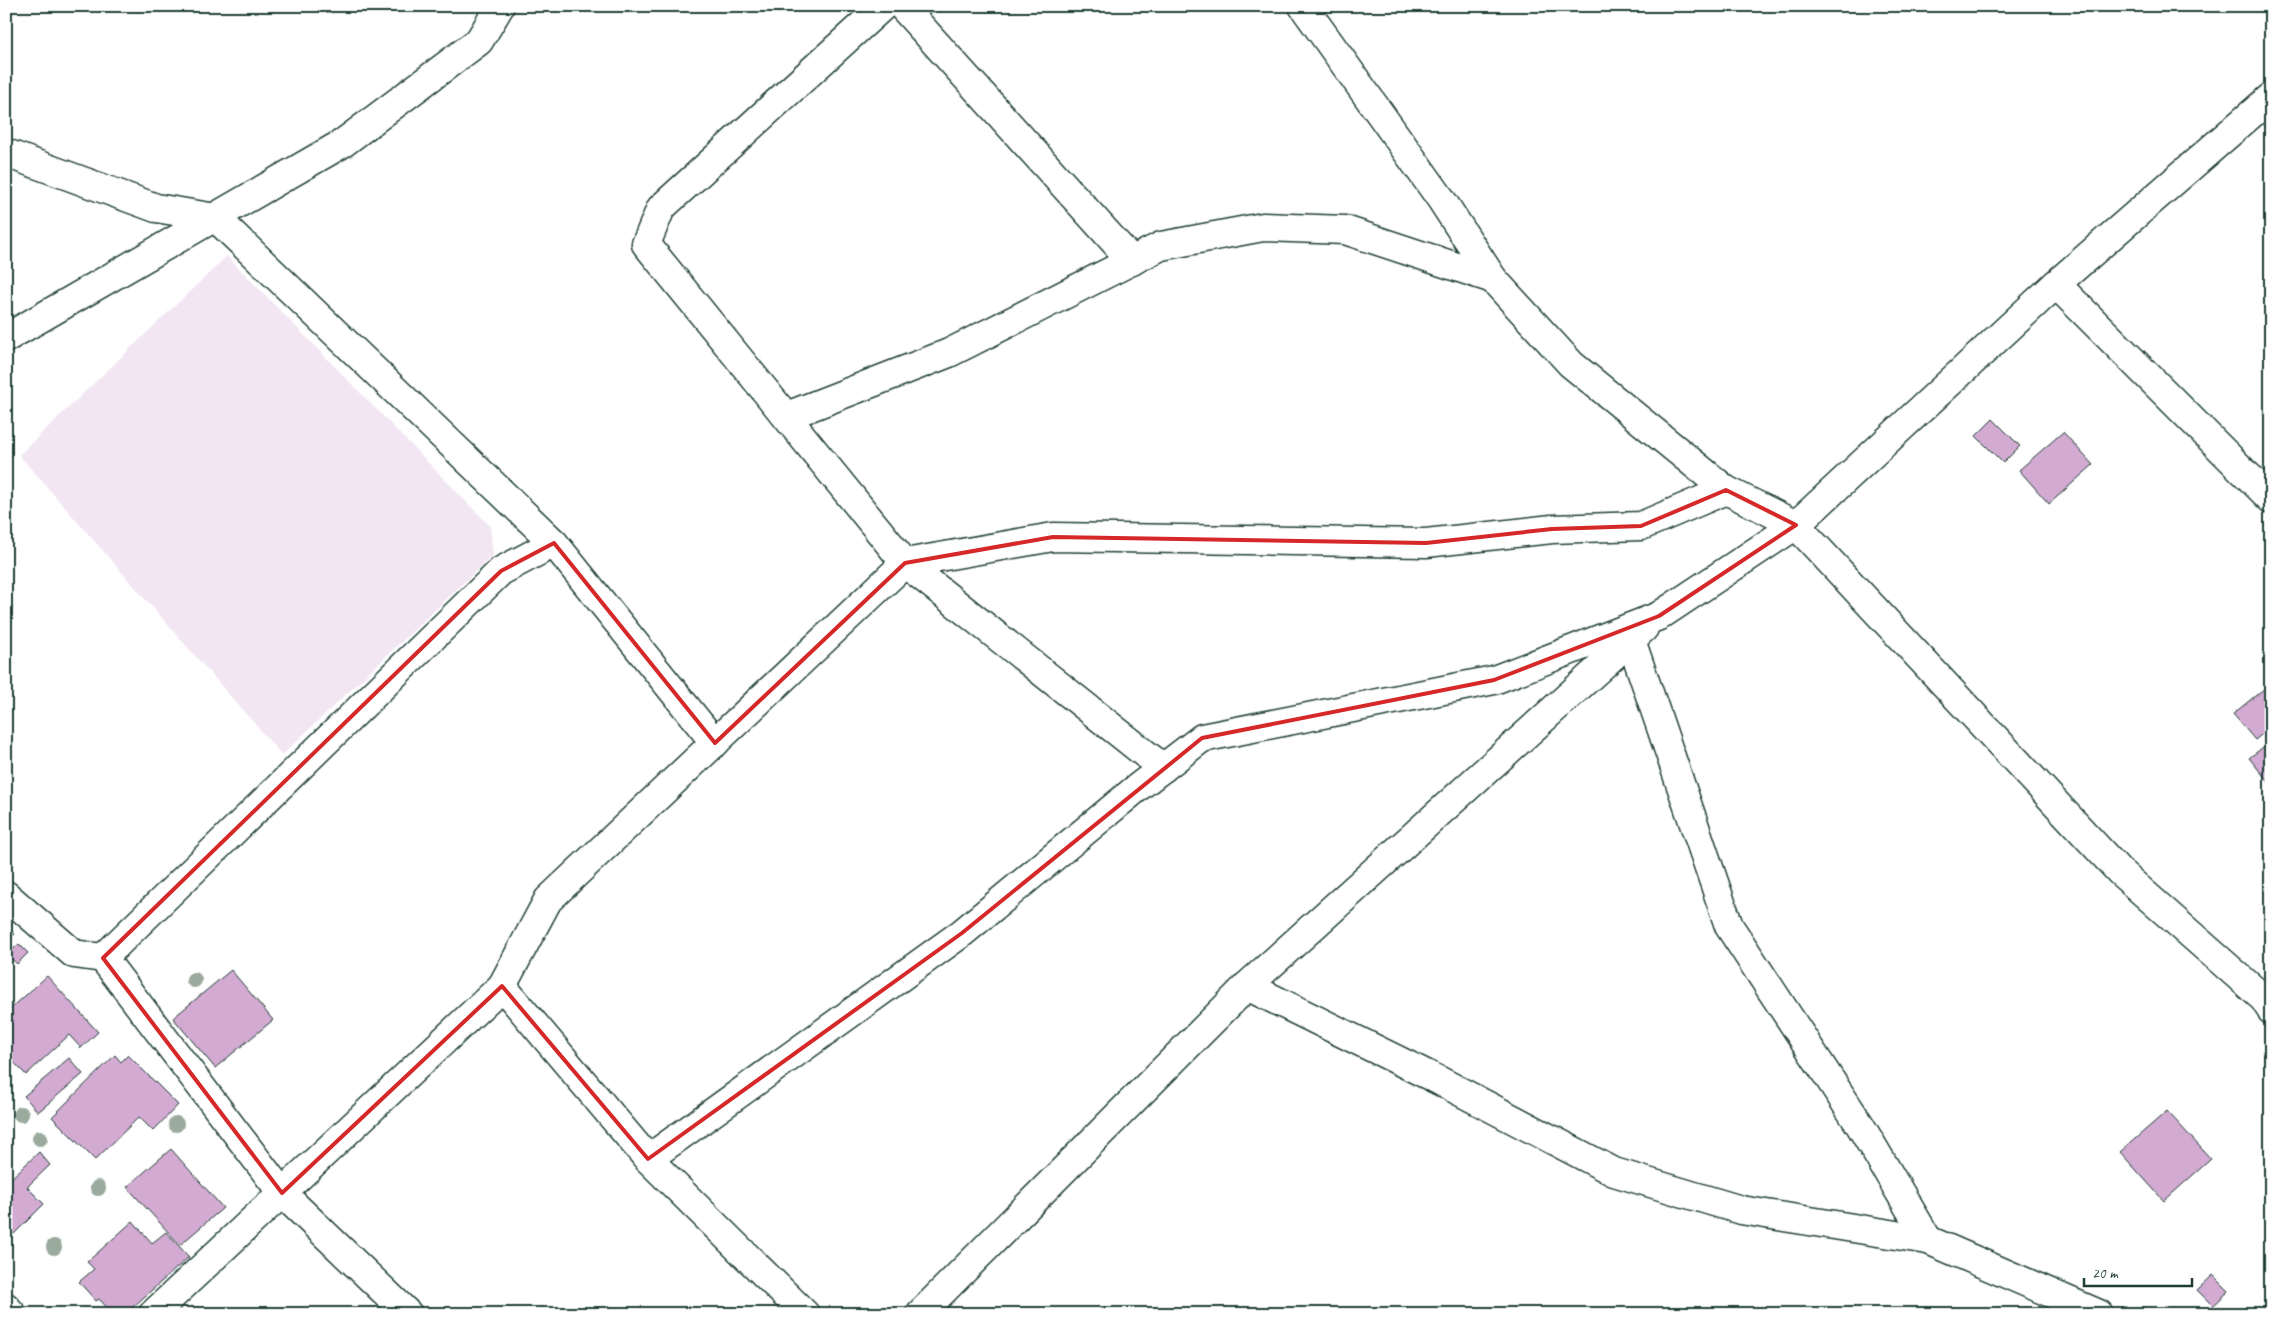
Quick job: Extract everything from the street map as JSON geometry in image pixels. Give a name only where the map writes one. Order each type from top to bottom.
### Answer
[{"type":"street","points":[[6,338],[343,143],[480,41],[500,6]]},
{"type":"street","points":[[883,6],[661,208],[646,244],[905,563],[1163,768]]},
{"type":"street","points":[[902,6],[1132,261]]},
{"type":"street","points":[[1303,6],[1441,199],[1493,279],[1570,364],[1726,490],[1796,525],[2120,872],[2264,999],[2271,1010]]},
{"type":"street","points":[[920,1314],[1247,986],[1631,640],[1659,616],[1796,525],[2056,284],[2271,97]]},
{"type":"street","points":[[6,153],[156,208],[216,218],[554,543],[715,743]]},
{"type":"street","points":[[787,416],[949,353],[1162,246],[1263,227],[1345,230],[1493,279]]},
{"type":"street","points":[[2056,284],[2271,499]]},
{"type":"street","points":[[153,1314],[502,986],[548,900],[905,563],[1053,537],[1426,543],[1552,529],[1641,526],[1726,490]]},
{"type":"street","points":[[103,958],[501,571],[554,543]]},
{"type":"street","points":[[648,1159],[962,934],[1202,738],[1494,680],[1659,616]]},
{"type":"street","points":[[1631,640],[1729,926],[1860,1125],[1928,1240]]},
{"type":"street","points":[[6,895],[74,954],[103,958],[282,1193],[408,1314]]},
{"type":"street","points":[[502,986],[648,1159],[806,1314]]},
{"type":"street","points":[[1247,986],[1440,1081],[1614,1172],[1742,1210],[1928,1240],[2099,1314]]},
{"type":"street","points":[[6,1307],[12,1314]]},
{"type":"highlighted area","points":[[1726,490],[1796,525],[1659,616],[1494,680],[1202,738],[962,933],[648,1159],[502,986],[282,1193],[103,958],[501,571],[554,543],[715,743],[905,563],[1053,537],[1426,543],[1552,529],[1641,526]]},
{"type":"shaded area","points":[[227,256],[490,526],[493,555],[282,755],[19,455]]},
{"type":"building","points":[[1993,419],[2020,446],[2003,463],[1976,436]]},
{"type":"building","points":[[2063,432],[2093,465],[2049,504],[2019,470]]},
{"type":"building","points":[[2271,683],[2271,727],[2255,740],[2233,714]]},
{"type":"building","points":[[2271,741],[2271,785],[2249,758]]},
{"type":"building","points":[[6,925],[15,934],[6,943]]},
{"type":"building","points":[[19,944],[28,953],[17,964],[7,954]]},
{"type":"building","points":[[231,970],[273,1020],[215,1068],[173,1018]]},
{"type":"building","points":[[47,976],[98,1032],[81,1048],[69,1035],[26,1075],[6,1054],[6,1013]]},
{"type":"building","points":[[115,1055],[121,1062],[128,1055],[178,1105],[153,1131],[139,1117],[95,1160],[52,1117]]},
{"type":"building","points":[[69,1058],[83,1074],[38,1112],[24,1096]]},
{"type":"building","points":[[2167,1111],[2211,1159],[2164,1201],[2120,1152]]},
{"type":"building","points":[[171,1149],[223,1208],[180,1245],[127,1187]]},
{"type":"building","points":[[39,1152],[50,1165],[27,1187],[44,1204],[14,1234],[6,1227],[6,1183]]},
{"type":"building","points":[[133,1221],[152,1243],[166,1232],[189,1257],[125,1314],[113,1314],[99,1299],[96,1301],[79,1282],[94,1269],[87,1262]]},
{"type":"building","points":[[2213,1275],[2229,1291],[2213,1306],[2197,1290]]}]
